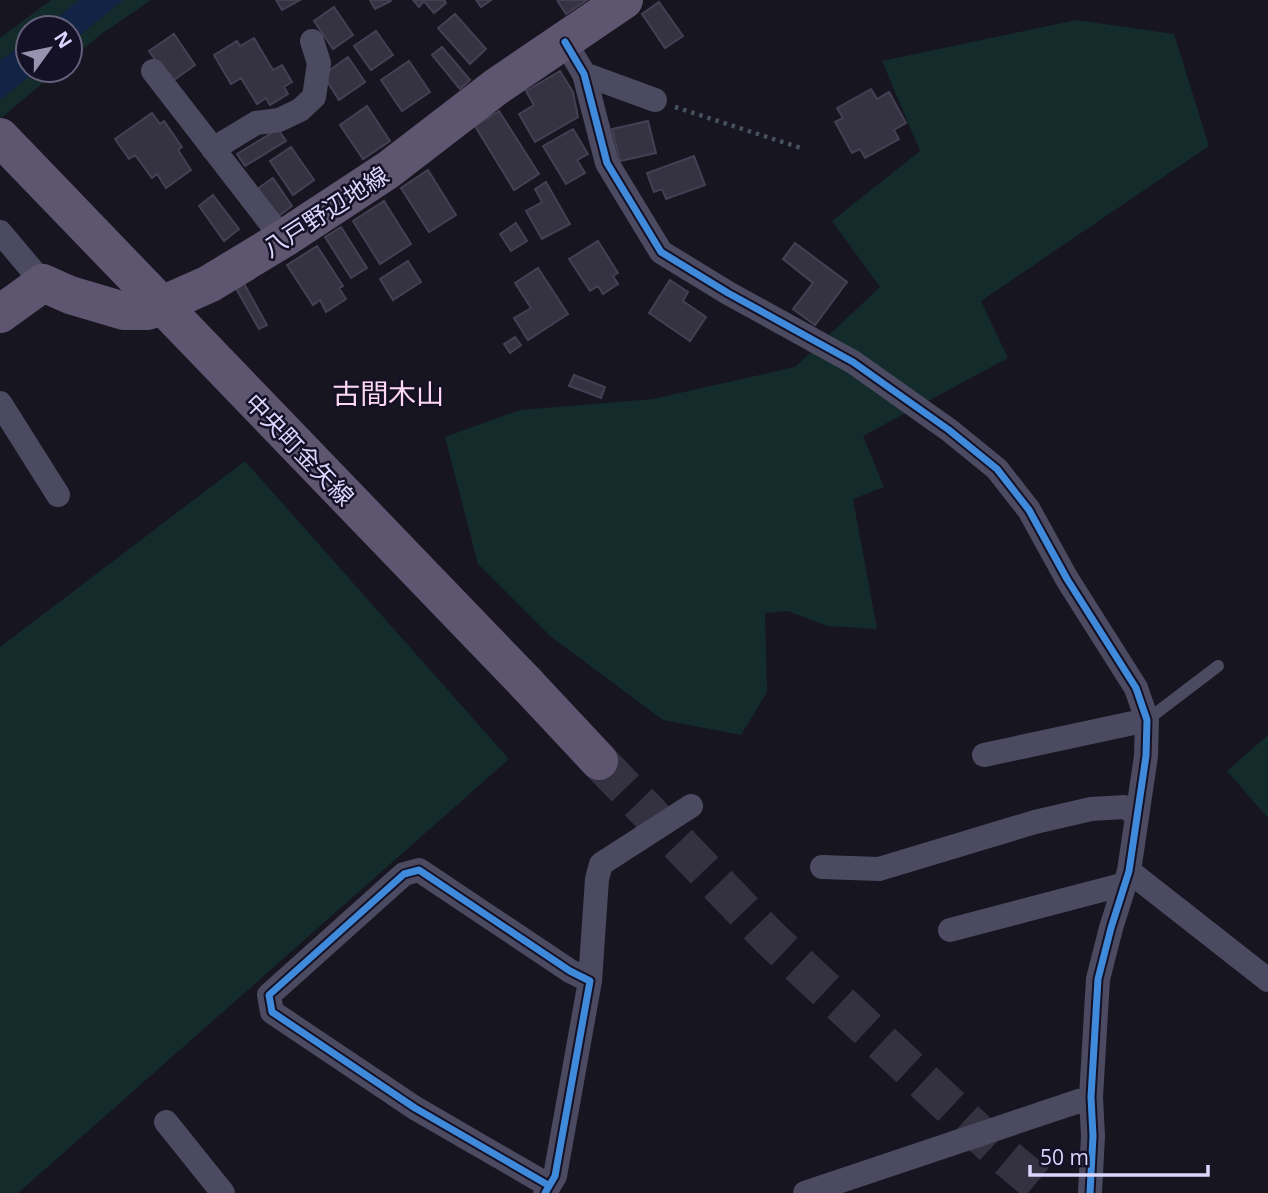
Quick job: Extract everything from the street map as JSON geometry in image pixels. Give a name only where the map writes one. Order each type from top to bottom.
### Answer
[{"type":"main road","name":"八戸野辺地線","points":[[43,283],[70,295],[124,311],[148,311],[209,284],[284,239],[388,170],[496,87],[624,0]]},
{"type":"main road","name":"中央町金矢線","points":[[0,137],[599,761]]},
{"type":"main road","points":[[0,314],[43,283]]},
{"type":"street","points":[[213,149],[256,123],[279,120],[300,110],[314,97],[319,63],[312,41]]},
{"type":"street","points":[[565,42],[584,74],[607,163],[661,252],[728,293],[853,362],[949,430],[997,469],[1029,510],[1067,579],[1136,688],[1147,720],[1146,757],[1127,877],[1098,979],[1091,1097],[1093,1136],[1090,1193]]},
{"type":"street","points":[[153,71],[284,239]]},
{"type":"street","points":[[584,74],[655,100]]},
{"type":"street","points":[[0,232],[43,283]]},
{"type":"street","points":[[0,402],[58,495]]},
{"type":"street","points":[[984,755],[1147,720]]},
{"type":"street","points":[[590,981],[570,971],[419,870],[404,874],[269,995],[272,1012],[415,1108],[546,1189],[555,1176],[590,981],[597,879],[601,864],[691,806]]},
{"type":"street","points":[[822,867],[880,869],[1035,822],[1091,809],[1124,807],[1137,814]]},
{"type":"street","points":[[950,930],[1127,877]]},
{"type":"street","points":[[1127,877],[1268,980]]},
{"type":"street","points":[[806,1193],[1091,1097]]},
{"type":"street","points":[[166,1122],[223,1193]]},
{"type":"lane","points":[[1147,720],[1218,666]]},
{"type":"path","points":[[655,100],[804,149]]},
{"type":"green space","points":[[51,0],[79,0],[62,14],[32,14]]},
{"type":"green space","points":[[123,0],[151,0],[84,48],[84,32]]},
{"type":"green space","points":[[1076,20],[1174,34],[1209,146],[981,301],[1008,358],[863,436],[884,487],[853,499],[877,629],[827,626],[788,611],[765,613],[767,692],[741,735],[663,720],[550,636],[478,564],[445,437],[520,410],[653,399],[795,367],[880,287],[832,221],[920,151],[882,61]]},
{"type":"green space","points":[[14,28],[14,50],[0,61],[0,38]]},
{"type":"green space","points":[[19,84],[41,84],[0,119],[0,99]]},
{"type":"green space","points":[[245,461],[509,759],[18,1193],[0,1193],[0,647]]},
{"type":"green space","points":[[1268,735],[1268,818],[1227,771]]},
{"type":"water","points":[[79,0],[123,0],[84,32],[84,14],[62,14]]},
{"type":"water","points":[[14,50],[14,84],[20,84],[0,100],[0,61]]},
{"type":"building","points":[[276,0],[300,0],[282,10]]},
{"type":"building","points":[[370,0],[390,0],[391,1],[375,9]]},
{"type":"building","points":[[413,0],[444,0],[446,3],[434,13],[424,1],[419,7]]},
{"type":"building","points":[[476,0],[491,0],[481,7]]},
{"type":"building","points":[[557,0],[587,0],[566,14]]},
{"type":"building","points":[[659,2],[683,36],[665,48],[642,14]]},
{"type":"building","points":[[334,7],[353,35],[333,49],[314,21]]},
{"type":"building","points":[[455,14],[486,49],[470,64],[438,28]]},
{"type":"building","points":[[376,31],[393,55],[371,70],[354,46]]},
{"type":"building","points":[[174,34],[195,65],[171,82],[149,51]]},
{"type":"building","points":[[254,38],[273,70],[282,65],[292,82],[284,87],[288,94],[270,105],[266,98],[257,104],[241,78],[231,84],[214,55],[237,41],[240,46]]},
{"type":"building","points":[[442,47],[470,80],[460,89],[432,55]]},
{"type":"building","points":[[348,57],[365,82],[339,100],[323,75]]},
{"type":"building","points":[[409,61],[430,92],[402,111],[381,80]]},
{"type":"building","points":[[560,71],[573,92],[578,117],[535,142],[519,114],[534,105],[526,91]]},
{"type":"building","points":[[871,89],[877,99],[889,92],[906,123],[894,130],[899,139],[865,158],[860,149],[852,153],[835,122],[843,118],[837,108]]},
{"type":"building","points":[[367,106],[390,141],[363,159],[340,125]]},
{"type":"building","points":[[499,111],[539,174],[514,190],[475,126]]},
{"type":"building","points":[[152,113],[160,124],[164,121],[182,147],[178,150],[191,170],[166,188],[157,174],[152,178],[135,155],[129,159],[115,139]]},
{"type":"building","points":[[648,121],[656,153],[620,161],[612,129]]},
{"type":"building","points":[[278,129],[286,141],[245,166],[237,154]]},
{"type":"building","points":[[573,129],[588,154],[577,160],[585,173],[566,184],[543,146]]},
{"type":"building","points":[[291,147],[314,180],[293,195],[270,161]]},
{"type":"building","points":[[694,156],[705,185],[666,199],[662,189],[654,192],[647,173]]},
{"type":"building","points":[[428,170],[456,215],[429,232],[401,188]]},
{"type":"building","points":[[273,178],[292,206],[276,218],[256,190]]},
{"type":"building","points":[[546,182],[570,224],[542,239],[526,211],[542,202],[535,189]]},
{"type":"building","points":[[213,195],[239,229],[224,241],[199,206]]},
{"type":"building","points":[[384,201],[411,244],[380,264],[353,221]]},
{"type":"building","points":[[516,223],[527,241],[511,251],[500,234]]},
{"type":"building","points":[[341,227],[367,268],[351,278],[325,237]]},
{"type":"building","points":[[598,241],[618,273],[613,276],[618,284],[603,294],[598,286],[590,291],[569,259]]},
{"type":"building","points":[[795,243],[847,282],[815,325],[793,309],[813,283],[783,259]]},
{"type":"building","points":[[317,246],[343,286],[339,288],[346,299],[326,312],[320,300],[313,305],[287,265]]},
{"type":"building","points":[[408,261],[421,282],[393,300],[380,279]]},
{"type":"building","points":[[538,268],[568,314],[528,340],[514,318],[531,308],[515,283]]},
{"type":"building","points":[[242,280],[267,325],[259,329],[234,285]]},
{"type":"building","points":[[670,280],[688,292],[683,301],[706,317],[690,341],[649,313]]},
{"type":"building","points":[[515,337],[521,345],[510,353],[504,344]]},
{"type":"building","points":[[574,375],[605,387],[601,398],[569,386]]},
{"type":"tunnel","points":[[599,761],[769,937],[997,1150],[1049,1193]]},
{"type":"cycle path","points":[[565,42],[584,74],[607,163],[661,252],[728,293],[853,362],[949,430],[997,469],[1029,510],[1067,579],[1136,688],[1147,720],[1146,756],[1129,871],[1098,979],[1091,1097],[1093,1136],[1090,1193]]},
{"type":"cycle path","points":[[545,1193],[555,1176],[590,981],[570,971],[419,870],[404,874],[269,995],[272,1012],[415,1108],[548,1185]]},
{"type":"district","name":"古間木山","points":[[388,393]]}]
